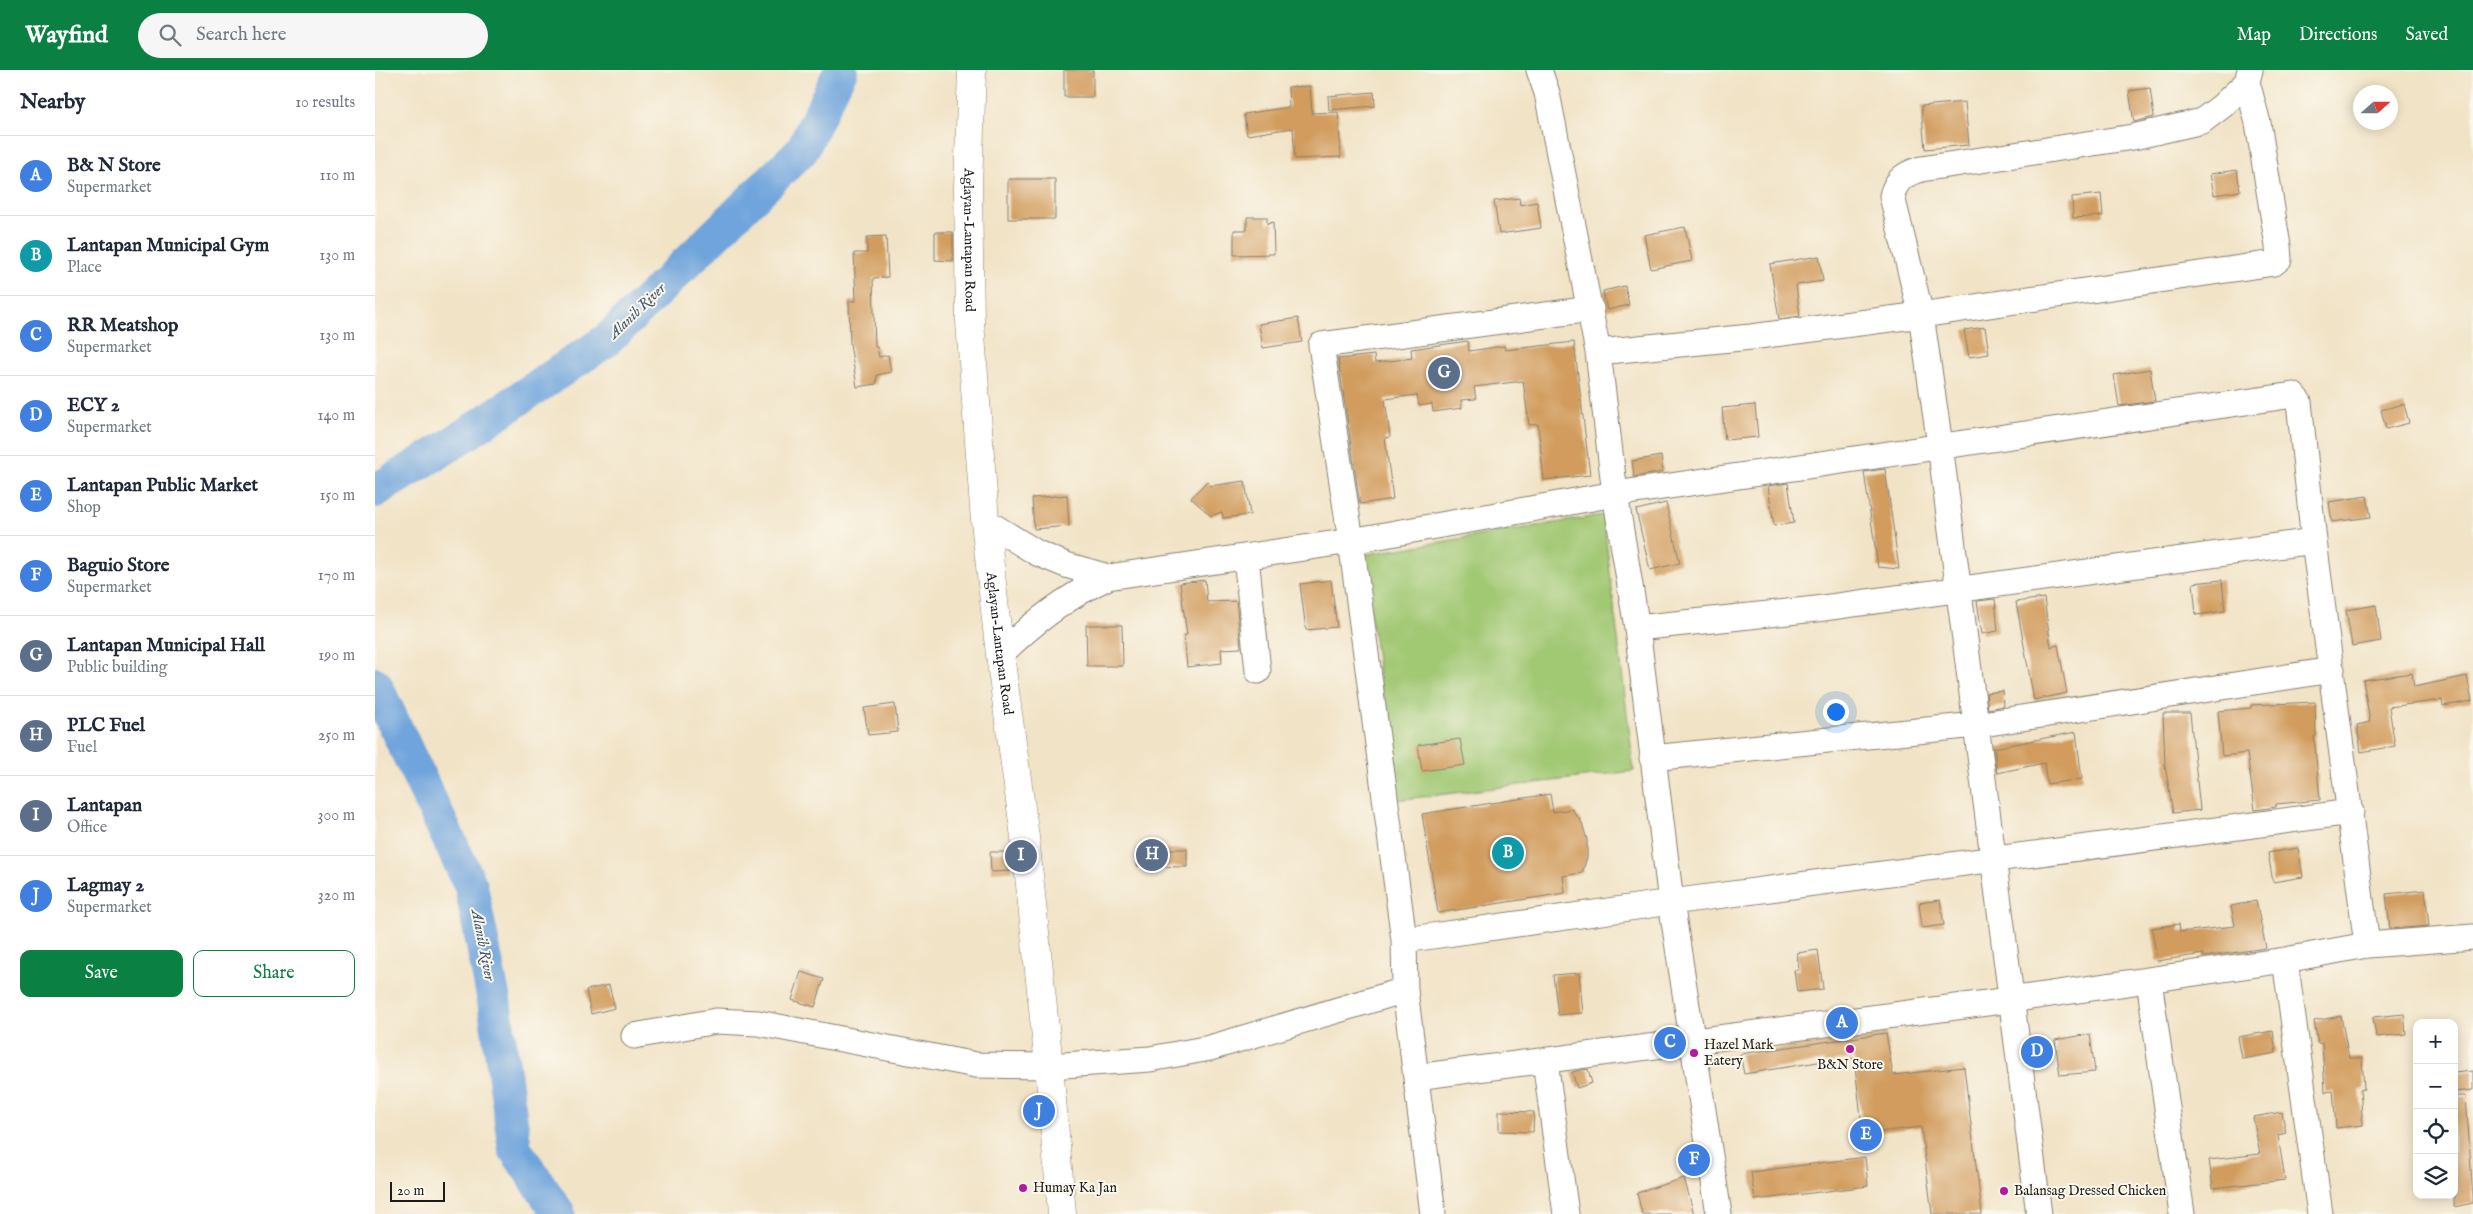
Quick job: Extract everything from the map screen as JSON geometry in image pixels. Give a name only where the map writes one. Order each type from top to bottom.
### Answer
[{"type":"main road","name":"Aglayan-Lantapan Road","points":[[972,70],[968,187],[970,322],[985,521],[1000,655],[1025,837],[1049,1066],[1062,1214]]},
{"type":"street","points":[[1539,70],[1547,93],[1598,352],[1615,494],[1637,628],[1671,902],[1691,1042],[1719,1214]]},
{"type":"street","points":[[1598,352],[1751,337],[1921,315],[2274,263],[2279,259],[2278,246],[2249,76]]},
{"type":"street","points":[[2039,1214],[1957,590],[1940,445],[1921,315],[1892,196],[1895,186],[1907,174],[1921,169],[2133,136],[2202,121],[2222,106],[2249,76]]},
{"type":"street","points":[[1433,1214],[1405,990],[1404,940],[1351,541],[1321,345],[1591,309]]},
{"type":"street","points":[[1000,655],[1045,614],[1079,591],[1108,577],[1351,541],[1615,494],[1940,445],[2293,395],[2299,402],[2314,542],[2367,945]]},
{"type":"street","points":[[985,521],[1037,552],[1066,565],[1108,577]]},
{"type":"street","points":[[1637,628],[1816,609],[2314,542]]},
{"type":"street","points":[[1246,557],[1258,671]]},
{"type":"street","points":[[1652,758],[1976,725],[2332,670]]},
{"type":"street","points":[[1404,940],[1671,902],[1993,861],[2351,812]]},
{"type":"street","points":[[1416,1077],[2010,1000],[2285,960],[2367,945],[2473,937]]},
{"type":"street","points":[[2285,960],[2320,1214]]},
{"type":"street","points":[[2149,980],[2182,1214]]},
{"type":"street","points":[[634,1036],[716,1021],[758,1023],[977,1064],[1049,1066],[1150,1059],[1210,1048],[1405,990]]},
{"type":"street","points":[[1545,1061],[1567,1214]]},
{"type":"green space","points":[[1603,515],[1634,771],[1397,800],[1362,555]]},
{"type":"building","points":[[1064,70],[1093,70],[1093,97],[1064,97]]},
{"type":"building","points":[[1310,86],[1312,113],[1338,112],[1341,157],[1295,159],[1293,128],[1247,135],[1244,114],[1289,107],[1288,87]]},
{"type":"building","points":[[2150,88],[2154,117],[2134,122],[2129,91]]},
{"type":"building","points":[[1374,92],[1375,106],[1329,110],[1328,96]]},
{"type":"building","points":[[1965,102],[1969,145],[1925,149],[1921,106]]},
{"type":"building","points":[[2237,170],[2240,191],[2214,195],[2210,174]]},
{"type":"building","points":[[1008,179],[1055,179],[1055,219],[1008,219]]},
{"type":"building","points":[[2101,194],[2103,216],[2073,218],[2072,197]]},
{"type":"building","points":[[1519,198],[1520,205],[1537,202],[1541,228],[1499,234],[1494,201]]},
{"type":"building","points":[[1247,217],[1267,217],[1267,224],[1273,222],[1274,254],[1234,255],[1234,230],[1247,230]]},
{"type":"building","points":[[1685,227],[1692,261],[1651,269],[1644,235]]},
{"type":"building","points":[[935,232],[953,232],[953,261],[935,260]]},
{"type":"building","points":[[886,236],[888,277],[873,278],[875,347],[877,347],[879,357],[888,355],[891,372],[877,375],[876,384],[857,387],[850,344],[849,301],[856,301],[854,253],[867,253],[867,237]]},
{"type":"building","points":[[1819,256],[1823,281],[1796,285],[1800,316],[1779,319],[1770,264]]},
{"type":"building","points":[[1625,286],[1629,305],[1607,310],[1603,291]]},
{"type":"building","points":[[1298,318],[1302,342],[1263,348],[1259,324]]},
{"type":"building","points":[[1985,327],[1989,354],[1969,357],[1964,330]]},
{"type":"building","points":[[1468,341],[1469,351],[1504,346],[1505,350],[1574,342],[1590,475],[1544,480],[1538,424],[1529,425],[1523,381],[1474,387],[1476,399],[1461,400],[1462,408],[1433,412],[1432,404],[1419,406],[1417,395],[1385,399],[1390,437],[1385,438],[1393,499],[1360,504],[1338,359],[1374,355],[1375,363],[1412,358],[1411,349]]},
{"type":"building","points":[[2150,369],[2155,401],[2119,406],[2114,375]]},
{"type":"building","points":[[2404,404],[2409,423],[2386,429],[2381,410]]},
{"type":"building","points":[[1755,405],[1758,437],[1725,440],[1722,408]]},
{"type":"building","points":[[1661,456],[1663,472],[1634,477],[1632,461]]},
{"type":"building","points":[[1885,469],[1899,569],[1878,567],[1864,472]]},
{"type":"building","points":[[1207,481],[1210,486],[1245,481],[1250,515],[1223,518],[1222,512],[1211,516],[1191,498]]},
{"type":"building","points":[[1788,483],[1794,523],[1774,526],[1768,486]]},
{"type":"building","points":[[1067,495],[1069,526],[1034,529],[1032,498]]},
{"type":"building","points":[[2367,496],[2371,517],[2332,522],[2329,502]]},
{"type":"building","points":[[1666,503],[1680,563],[1650,570],[1636,510]]},
{"type":"building","points":[[1205,580],[1207,602],[1236,601],[1241,648],[1221,649],[1222,663],[1187,667],[1184,635],[1187,635],[1180,583]]},
{"type":"building","points":[[1331,580],[1337,627],[1306,630],[1300,584]]},
{"type":"building","points":[[2222,580],[2225,611],[2196,615],[2193,583]]},
{"type":"building","points":[[2044,598],[2051,647],[2058,645],[2067,693],[2034,700],[2016,602]]},
{"type":"building","points":[[1995,599],[1998,631],[1982,634],[1977,601]]},
{"type":"building","points":[[2376,605],[2381,641],[2352,646],[2346,610]]},
{"type":"building","points":[[1086,625],[1122,625],[1123,666],[1087,666]]},
{"type":"building","points":[[2412,673],[2414,687],[2467,676],[2472,701],[2443,706],[2442,700],[2389,707],[2395,746],[2361,752],[2357,725],[2370,722],[2363,680]]},
{"type":"building","points":[[2003,691],[2004,706],[1988,709],[1986,693]]},
{"type":"building","points":[[2315,702],[2316,736],[2314,736],[2320,800],[2276,804],[2276,807],[2255,810],[2247,753],[2222,756],[2218,711],[2251,708],[2251,705]]},
{"type":"building","points":[[895,704],[898,732],[868,735],[864,708]]},
{"type":"building","points":[[2163,713],[2190,713],[2200,810],[2173,813],[2165,765]]},
{"type":"building","points":[[2076,732],[2082,779],[2047,784],[2044,763],[1997,773],[1994,748]]},
{"type":"building","points":[[1460,739],[1465,765],[1422,771],[1418,745]]},
{"type":"building","points":[[1550,794],[1553,812],[1572,809],[1582,823],[1587,840],[1587,857],[1582,873],[1563,876],[1565,893],[1438,913],[1422,814]]},
{"type":"building","points":[[2298,848],[2303,877],[2273,882],[2268,853]]},
{"type":"building","points":[[1137,849],[1187,849],[1187,867],[1137,866]]},
{"type":"building","points":[[990,852],[1011,852],[1012,871],[991,872]]},
{"type":"building","points":[[2425,890],[2429,926],[2390,929],[2386,894]]},
{"type":"building","points":[[1940,900],[1944,925],[1922,928],[1919,903]]},
{"type":"building","points":[[2256,901],[2266,948],[2203,957],[2203,954],[2157,961],[2152,928],[2179,924],[2180,932],[2235,926],[2231,906]]},
{"type":"building","points":[[1818,950],[1823,989],[1797,992],[1794,970],[1799,970],[1797,953]]},
{"type":"building","points":[[801,972],[824,979],[815,1007],[792,1000]]},
{"type":"building","points":[[1579,973],[1583,1013],[1558,1015],[1553,975]]},
{"type":"building","points":[[609,985],[615,1008],[591,1014],[586,990]]},
{"type":"building","points":[[2404,1014],[2406,1034],[2376,1037],[2373,1017]]},
{"type":"building","points":[[2341,1016],[2349,1058],[2362,1058],[2364,1089],[2360,1090],[2363,1125],[2336,1128],[2333,1091],[2325,1092],[2322,1043],[2318,1044],[2314,1021]]},
{"type":"building","points":[[2273,1031],[2276,1053],[2242,1059],[2238,1037]]},
{"type":"building","points":[[1886,1033],[1893,1075],[1964,1067],[1982,1214],[1932,1214],[1921,1127],[1863,1134],[1854,1058],[1744,1074],[1740,1054]]},
{"type":"building","points":[[2090,1034],[2095,1072],[2060,1075],[2055,1040]]},
{"type":"building","points":[[1588,1069],[1592,1083],[1577,1088],[1572,1072]]},
{"type":"building","points":[[2473,1071],[2473,1090],[2458,1092],[2458,1073]]},
{"type":"building","points":[[2458,1096],[2466,1096],[2473,1203],[2454,1207],[2454,1199],[2458,1199]]},
{"type":"building","points":[[1499,1111],[1534,1112],[1533,1132],[1499,1131]]},
{"type":"building","points":[[2282,1112],[2286,1133],[2278,1135],[2285,1180],[2213,1188],[2209,1160],[2260,1154],[2253,1117]]},
{"type":"building","points":[[1865,1157],[1868,1186],[1755,1200],[1751,1172]]},
{"type":"building","points":[[1684,1178],[1694,1214],[1642,1214],[1637,1193]]},
{"type":"waterway","name":"Alanib River","points":[[375,491],[450,445],[607,340],[802,150],[841,70]]},
{"type":"waterway","name":"Alanib River","points":[[375,684],[471,886],[494,1001],[515,1149],[559,1214]]},
{"type":"place","name":"Lantapan Municipal Hall","points":[[1444,373]]},
{"type":"place","name":"Lantapan Municipal Gym","points":[[1508,853]]},
{"type":"place","name":"PLC Fuel","points":[[1152,855]]},
{"type":"place","name":"Lantapan","points":[[1021,856]]},
{"type":"place","name":"B& N Store","points":[[1842,1023]]},
{"type":"place","name":"RR Meatshop","points":[[1670,1043]]},
{"type":"place","name":"B&N Store","points":[[1850,1049]]},
{"type":"place","name":"ECY 2","points":[[2037,1052]]},
{"type":"place","name":"Hazel Mark Eatery","points":[[1694,1053]]},
{"type":"place","name":"Lagmay 2","points":[[1039,1111]]},
{"type":"place","name":"Lantapan Public Market","points":[[1866,1135]]},
{"type":"place","name":"Baguio Store","points":[[1694,1160]]},
{"type":"place","name":"Humay Ka Jan","points":[[1023,1188]]},
{"type":"place","name":"Balansag Dressed Chicken","points":[[2004,1191]]}]
